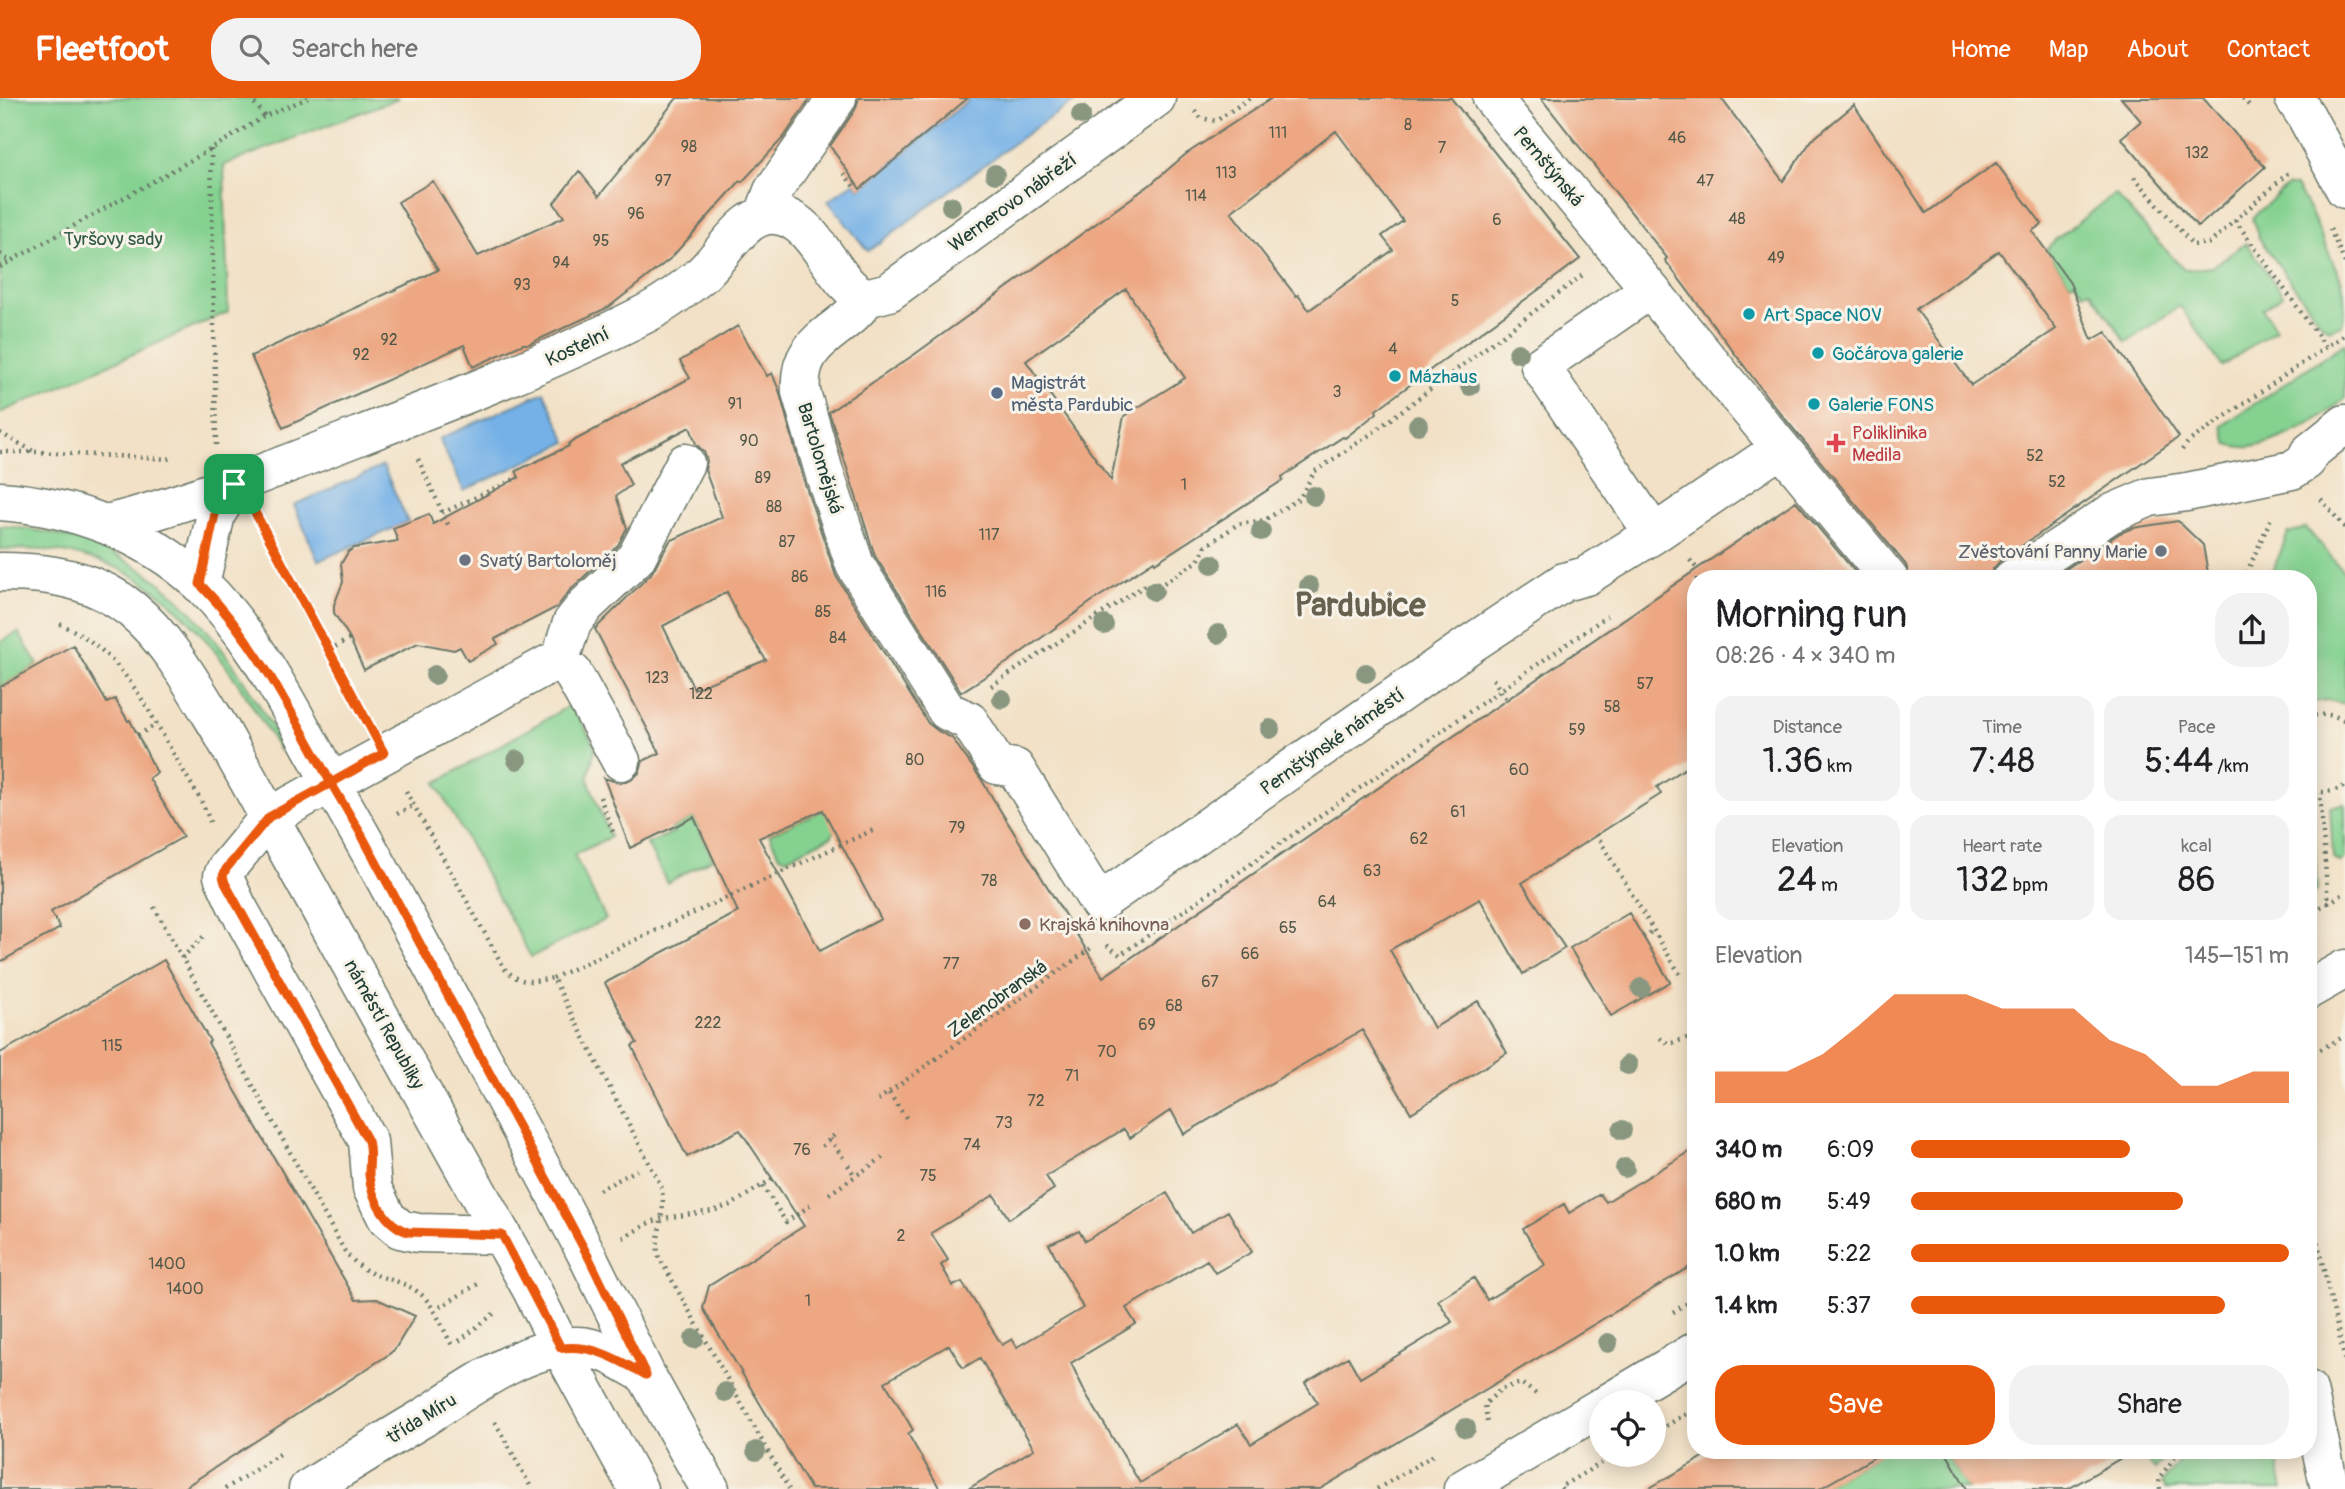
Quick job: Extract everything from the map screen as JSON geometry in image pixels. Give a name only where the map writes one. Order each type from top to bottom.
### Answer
[{"type":"street","name":"Kostelní","points":[[107,524],[148,514],[234,484],[487,386],[650,312],[701,275],[744,227],[764,215],[778,184],[837,98]]},
{"type":"street","name":"Wernerovo nábřeží","points":[[866,298],[889,292],[1156,98]]},
{"type":"street","name":"Pernštýnská","points":[[1492,98],[1600,250]]},
{"type":"street","points":[[2294,98],[2345,189]]},
{"type":"street","points":[[764,215],[786,217],[797,223],[852,291],[866,298]]},
{"type":"street","points":[[1600,250],[1649,290],[1882,570]]},
{"type":"street","points":[[1649,290],[1540,366],[1654,534]]},
{"type":"street","name":"Bartolomějská","points":[[866,298],[851,315],[819,340],[808,354],[802,365],[801,391],[855,565],[947,711]]},
{"type":"street","points":[[2026,570],[2110,514],[2150,497],[2187,492],[2300,462],[2345,424]]},
{"type":"street","name":"Pernštýnské náměstí","points":[[947,711],[969,721],[998,765],[1015,768],[1100,904],[1469,645],[1564,582],[1586,576],[1654,534],[1781,448]]},
{"type":"street","points":[[559,662],[572,623],[586,605],[635,558],[685,463]]},
{"type":"street","points":[[200,584],[215,514],[234,484]]},
{"type":"street","points":[[0,501],[43,507],[107,524],[148,544],[200,584],[232,620],[267,670],[361,834],[589,1258],[646,1375],[710,1489]]},
{"type":"street","name":"náměstí Republiky","points":[[0,572],[42,573],[97,587],[134,610],[167,645],[220,729],[502,1235],[549,1350],[638,1489]]},
{"type":"street","points":[[502,1235],[408,1232],[387,1218],[372,1188],[368,1141],[223,876],[269,817],[542,666],[559,662]]},
{"type":"street","points":[[559,662],[572,672],[621,761]]},
{"type":"street","points":[[2317,985],[2345,969]]},
{"type":"street","points":[[549,1350],[578,1346],[591,1348],[646,1375]]},
{"type":"street","name":"třída Míru","points":[[308,1489],[474,1385],[512,1364],[549,1350]]},
{"type":"street","points":[[1630,1390],[1687,1356]]},
{"type":"street","points":[[1467,1488],[1589,1414]]},
{"type":"street","points":[[2317,1430],[2330,1489]]},
{"type":"path","points":[[250,98],[265,116]]},
{"type":"path","points":[[0,267],[265,116],[308,98]]},
{"type":"path","points":[[1193,108],[1201,118],[1216,121],[1250,98]]},
{"type":"path","points":[[211,149],[216,448]]},
{"type":"path","points":[[2134,177],[2193,245],[2210,243],[2296,165]]},
{"type":"path","points":[[844,173],[854,187]]},
{"type":"path","points":[[2235,220],[2326,347]]},
{"type":"path","points":[[947,711],[1144,586],[1162,584],[1198,561],[1206,546],[1238,524],[1265,520],[1300,498],[1314,472],[1368,436],[1600,250]]},
{"type":"path","points":[[0,254],[10,261]]},
{"type":"path","points":[[2150,497],[2188,442],[2345,334]]},
{"type":"path","points":[[0,433],[35,452]]},
{"type":"path","points":[[0,453],[35,452],[174,459]]},
{"type":"path","points":[[2248,570],[2300,462]]},
{"type":"path","points":[[423,470],[450,528]]},
{"type":"path","points":[[442,513],[519,477]]},
{"type":"path","points":[[234,484],[251,505],[384,753],[504,968],[527,983],[552,978],[873,830]]},
{"type":"path","points":[[1678,567],[1700,552]]},
{"type":"path","points":[[1690,559],[1698,570]]},
{"type":"path","name":"Zelenobranská","points":[[878,1100],[1101,940],[1120,955],[1611,613]]},
{"type":"path","points":[[52,620],[97,645],[138,691],[208,814],[226,869]]},
{"type":"path","points":[[329,650],[353,637]]},
{"type":"path","points":[[2317,715],[2331,715],[2345,722]]},
{"type":"path","points":[[138,735],[157,724]]},
{"type":"path","points":[[2317,792],[2333,792],[2345,786]]},
{"type":"path","points":[[2320,793],[2328,903]]},
{"type":"path","points":[[397,814],[414,805]]},
{"type":"path","points":[[1596,834],[1682,978]]},
{"type":"path","points":[[2317,909],[2345,893]]},
{"type":"path","points":[[154,907],[344,1250],[356,1265],[368,1273],[419,1292],[433,1311]]},
{"type":"path","points":[[1643,937],[1653,931]]},
{"type":"path","points":[[552,978],[650,1163],[663,1195],[663,1217],[657,1250],[659,1257],[789,1489]]},
{"type":"path","points":[[2317,1051],[2345,1036]]},
{"type":"path","points":[[1660,1038],[1669,1044],[1687,1038]]},
{"type":"path","points":[[889,1093],[907,1119]]},
{"type":"path","points":[[822,1146],[838,1132]]},
{"type":"path","points":[[830,1139],[855,1176]]},
{"type":"path","points":[[830,1194],[885,1156]]},
{"type":"path","points":[[592,1194],[637,1170]]},
{"type":"path","points":[[617,1242],[663,1217],[713,1211],[733,1204],[772,1179]]},
{"type":"path","points":[[763,1186],[786,1222],[811,1205]]},
{"type":"path","points":[[2317,1240],[2345,1361]]},
{"type":"path","points":[[440,1307],[486,1279]]},
{"type":"path","points":[[1487,1422],[1485,1404],[1499,1386],[1521,1383],[1536,1394]]},
{"type":"path","points":[[1666,1426],[1687,1413]]},
{"type":"path","points":[[496,1423],[532,1489]]},
{"type":"path","points":[[2160,1489],[2159,1478],[2174,1459]]},
{"type":"path","points":[[1561,1488],[1596,1467]]},
{"type":"green space","name":"Tyršovy sady","points":[[0,98],[399,98],[224,165],[228,312],[0,413]]},
{"type":"green space","points":[[2287,186],[2296,186],[2342,282],[2342,325],[2330,329],[2323,326],[2259,238],[2252,218]]},
{"type":"green space","points":[[2115,194],[2184,270],[2212,267],[2246,243],[2283,295],[2263,309],[2276,329],[2222,366],[2180,306],[2126,342],[2090,290],[2083,293],[2075,281],[2070,283],[2046,250]]},
{"type":"green space","points":[[2345,343],[2345,398],[2337,406],[2287,435],[2261,445],[2239,447],[2228,444],[2222,426]]},
{"type":"green space","points":[[0,526],[54,534],[101,548],[140,569],[174,595],[205,627],[232,663],[285,749],[280,751],[244,692],[203,636],[179,610],[152,588],[123,571],[79,555],[45,550],[0,549]]},
{"type":"green space","points":[[2306,528],[2345,573],[2345,704],[2327,700],[2317,702],[2317,570],[2274,570],[2288,533]]},
{"type":"green space","points":[[18,632],[38,665],[0,687],[0,642]]},
{"type":"green space","points":[[572,704],[595,747],[588,779],[610,837],[574,855],[606,919],[531,957],[436,783]]},
{"type":"green space","points":[[2345,803],[2345,859],[2340,862],[2333,858],[2330,807]]},
{"type":"green space","points":[[825,809],[835,828],[832,836],[786,858],[779,856],[769,834]]},
{"type":"green space","points":[[694,817],[713,858],[667,883],[647,844],[674,832],[672,828]]},
{"type":"green space","points":[[1871,1459],[1950,1459],[1967,1489],[1819,1489]]},
{"type":"green space","points":[[2146,1459],[2164,1459],[2155,1470]]},
{"type":"green space","points":[[2180,1459],[2277,1459],[2283,1489],[2166,1489],[2162,1483]]},
{"type":"water","points":[[971,98],[1080,98],[1033,129],[868,251],[828,201],[855,182],[860,189]]},
{"type":"water","points":[[544,392],[567,442],[464,491],[439,439]]},
{"type":"water","points":[[383,466],[408,522],[318,561],[294,505]]},
{"type":"building","points":[[677,98],[810,98],[784,137],[742,182],[740,181],[671,258],[609,307],[473,367],[464,345],[283,428],[251,356],[438,270],[398,202],[433,181],[478,256],[564,217],[554,203],[579,171],[599,196]]},
{"type":"building","points":[[859,98],[968,98],[860,189],[830,146],[855,110]]},
{"type":"building","points":[[1272,98],[1451,98],[1580,259],[1376,410],[1377,413],[1345,438],[1091,602],[961,692],[875,556],[829,412],[915,354],[1151,184],[1186,154]],"holes":[[[1336,131],[1403,221],[1382,236],[1393,250],[1309,310],[1231,212]],[[1126,289],[1185,378],[1124,416],[1111,480],[1026,361]]]},
{"type":"building","points":[[1541,98],[1721,98],[1783,181],[1812,140],[1854,105],[1926,213],[1996,163],[2042,224],[2032,231],[2070,283],[2092,340],[2106,332],[2179,437],[2000,561],[1993,570],[1907,570],[1768,398],[1665,260],[1667,258]],"holes":[[[1999,251],[2056,329],[1971,385],[1916,309]]]},
{"type":"building","points":[[2121,98],[2203,98],[2265,167],[2198,227],[2121,138],[2141,121]]},
{"type":"building","points":[[738,326],[767,376],[772,373],[779,390],[803,478],[836,576],[928,723],[952,738],[981,779],[1103,977],[1687,576],[1687,767],[1657,787],[1661,794],[1522,883],[1565,948],[1523,974],[1480,899],[1390,950],[1434,1028],[1478,1001],[1507,1053],[1411,1113],[1362,1030],[1184,1134],[1171,1110],[1130,1138],[1124,1129],[1046,1176],[1054,1189],[1009,1219],[994,1195],[931,1233],[948,1260],[941,1265],[953,1286],[962,1282],[1002,1345],[1012,1339],[1017,1347],[1083,1308],[1049,1244],[1079,1231],[1085,1241],[1167,1193],[1191,1233],[1228,1211],[1252,1252],[1215,1273],[1207,1260],[1126,1308],[1136,1324],[1071,1363],[1086,1394],[1140,1483],[1238,1424],[1251,1444],[1318,1403],[1305,1383],[1348,1357],[1360,1378],[1452,1322],[1438,1300],[1474,1278],[1487,1300],[1545,1265],[1523,1229],[1564,1204],[1569,1213],[1600,1194],[1606,1202],[1687,1153],[1687,1268],[1320,1489],[968,1489],[1034,1449],[980,1358],[963,1368],[949,1345],[885,1382],[913,1430],[908,1434],[940,1489],[811,1489],[703,1308],[709,1286],[804,1226],[740,1130],[687,1157],[632,1046],[637,1043],[605,983],[738,912],[694,817],[630,848],[604,778],[620,783],[631,780],[639,773],[643,761],[660,753],[595,629],[651,574],[670,541],[722,517],[705,470],[707,461],[704,452],[696,444],[690,427],[620,463],[631,485],[616,496],[627,528],[618,545],[571,589],[557,607],[495,639],[498,644],[468,661],[460,647],[454,650],[418,643],[364,670],[348,635],[334,613],[334,605],[343,582],[341,564],[348,552],[354,548],[398,541],[393,528],[429,514],[433,524],[519,477],[516,471],[569,446],[568,444],[690,378],[680,361]],"holes":[[[727,592],[739,618],[766,660],[694,689],[663,626]],[[823,810],[881,919],[820,951],[759,838]]]},
{"type":"building","points":[[1796,501],[1854,570],[1696,570]]},
{"type":"building","name":"Zvěstování Panny Marie","points":[[2178,521],[2203,545],[2207,570],[2064,570],[2120,533],[2133,528]]},
{"type":"building","points":[[73,645],[107,703],[115,699],[128,721],[130,720],[157,773],[149,778],[183,837],[51,912],[60,928],[0,962],[0,687]]},
{"type":"building","points":[[1629,913],[1670,982],[1611,1016],[1570,948]]},
{"type":"building","points":[[164,960],[210,1041],[208,1043],[356,1300],[377,1299],[415,1316],[395,1349],[388,1355],[182,1489],[0,1489],[0,1053]]},
{"type":"building","points":[[1700,1459],[1871,1459],[1819,1489],[1648,1489]]},
{"type":"building","points":[[1950,1459],[2119,1459],[2068,1489],[1967,1489]]},
{"type":"place","name":"Art Space NOV","points":[[1749,314]]},
{"type":"place","name":"Gočárova galerie","points":[[1818,353]]},
{"type":"place","name":"Mázhaus","points":[[1395,376]]},
{"type":"place","name":"Magistrát města Pardubic","points":[[997,393]]},
{"type":"place","name":"Galerie FONS","points":[[1814,404]]},
{"type":"place","name":"Poliklinika Medila","points":[[1836,443]]},
{"type":"place","name":"Zvěstování Panny Marie","points":[[2161,551]]},
{"type":"place","name":"Svatý Bartoloměj","points":[[465,560]]},
{"type":"place","name":"Krajská knihovna","points":[[1025,924]]},
{"type":"district","name":"Pardubice","points":[[1360,604]]},
{"type":"route","points":[[234,484],[215,514],[200,584],[232,620],[267,670],[331,783],[269,817],[226,869],[223,876],[225,883],[368,1141],[370,1180],[378,1204],[387,1218],[408,1232],[502,1235],[561,1348],[591,1348],[646,1375],[589,1258],[331,783],[384,753],[251,505],[234,484]]}]
